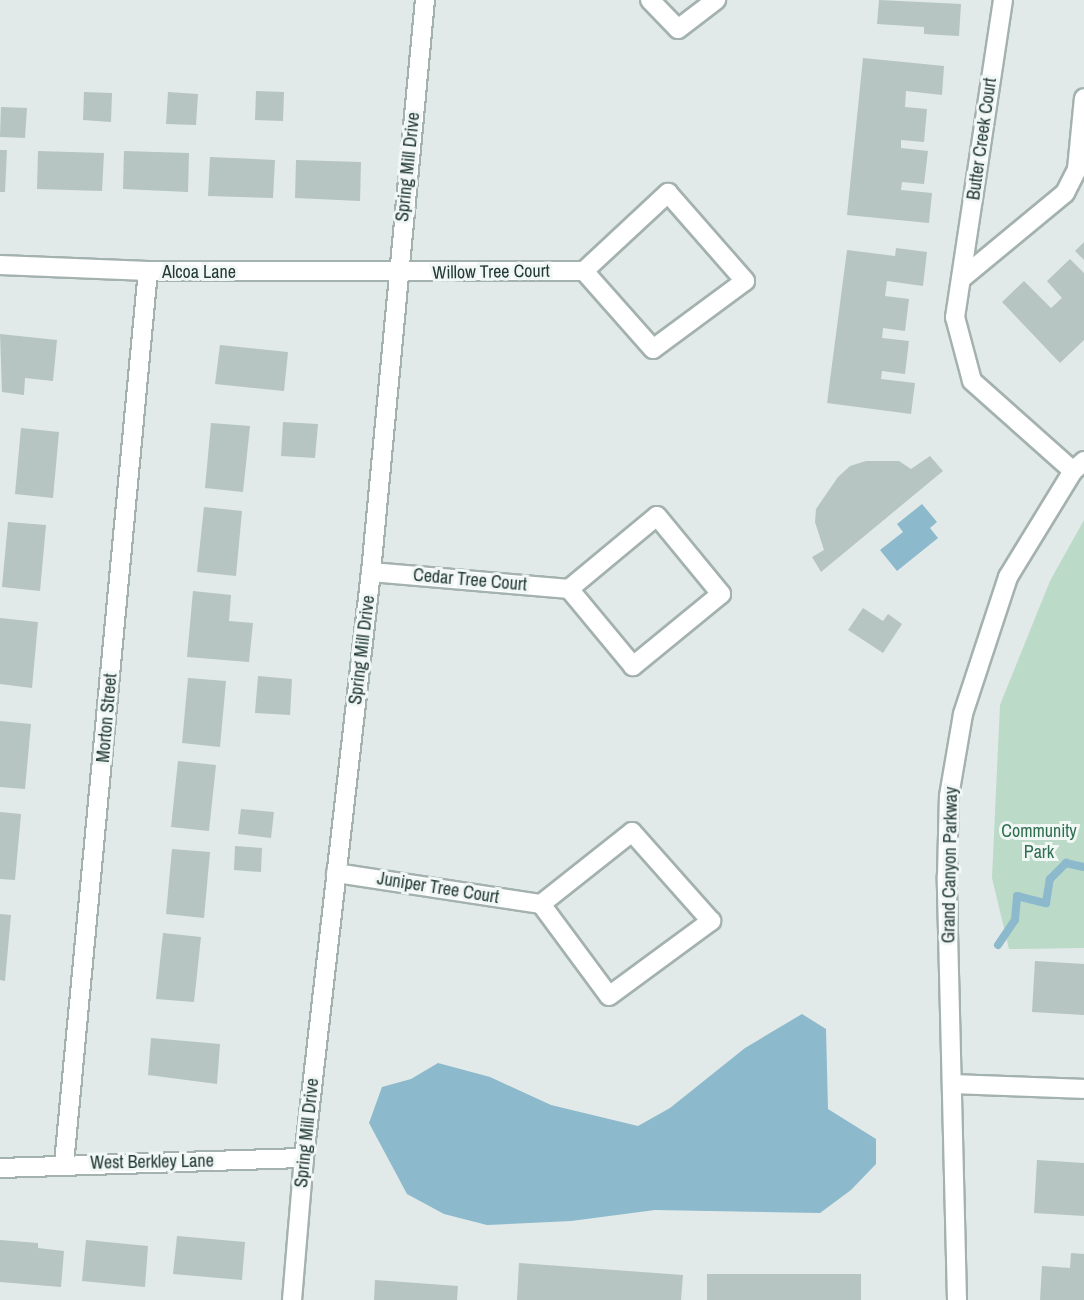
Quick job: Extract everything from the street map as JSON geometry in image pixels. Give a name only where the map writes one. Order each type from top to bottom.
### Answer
[{"type":"street","name":"Spring Mill Drive","points":[[292,1300],[304,1158],[371,572],[397,274],[425,0]]},
{"type":"street","points":[[650,0],[678,29],[716,0]]},
{"type":"street","name":"Butter Creek Court","points":[[1003,0],[955,316],[972,381],[1078,466]]},
{"type":"street","points":[[961,279],[1065,194],[1077,170],[1084,98]]},
{"type":"street","points":[[668,193],[745,281],[653,349],[584,271],[668,193]]},
{"type":"street","name":"Alcoa Lane","points":[[0,265],[148,272],[397,274]]},
{"type":"street","name":"Willow Tree Court","points":[[397,274],[584,271]]},
{"type":"street","name":"Morton Street","points":[[64,1164],[148,272]]},
{"type":"street","name":"Grand Canyon Parkway","points":[[957,1300],[954,1084],[947,876],[950,796],[963,714],[1008,577],[1078,466]]},
{"type":"street","points":[[657,516],[721,594],[633,666],[569,589],[657,516]]},
{"type":"street","name":"Cedar Tree Court","points":[[371,572],[569,589]]},
{"type":"street","points":[[632,832],[711,921],[609,996],[541,904],[632,832]]},
{"type":"street","name":"Juniper Tree Court","points":[[336,873],[541,904]]},
{"type":"street","points":[[954,1084],[1084,1089]]},
{"type":"street","name":"West Berkley Lane","points":[[0,1168],[64,1164],[304,1158]]},
{"type":"green space","name":"Community Park","points":[[1084,520],[1084,948],[1009,949],[992,878],[1000,705],[1050,581]]},
{"type":"water","points":[[922,504],[937,522],[930,528],[938,538],[897,571],[880,550],[903,532],[897,524]]},
{"type":"water","points":[[802,1014],[826,1029],[828,1109],[876,1139],[876,1164],[851,1190],[820,1213],[655,1210],[571,1221],[487,1225],[444,1214],[407,1194],[369,1123],[382,1087],[411,1079],[438,1063],[490,1077],[551,1105],[638,1126],[670,1108],[745,1048]]},
{"type":"building","points":[[879,0],[961,4],[959,36],[924,34],[924,27],[877,24]]},
{"type":"building","points":[[863,58],[944,66],[942,95],[906,91],[905,107],[927,109],[924,142],[901,140],[901,148],[928,151],[924,184],[902,182],[901,190],[932,193],[929,223],[847,215]]},
{"type":"building","points":[[256,91],[284,92],[283,121],[255,120]]},
{"type":"building","points":[[84,92],[112,93],[111,122],[83,120]]},
{"type":"building","points":[[168,92],[198,94],[196,125],[166,124]]},
{"type":"building","points":[[1,107],[27,108],[25,138],[0,137]]},
{"type":"building","points":[[0,150],[7,150],[5,192],[0,192]]},
{"type":"building","points":[[38,151],[104,153],[102,191],[37,189]]},
{"type":"building","points":[[124,151],[189,153],[188,192],[123,189]]},
{"type":"building","points":[[210,157],[275,160],[273,198],[208,196]]},
{"type":"building","points":[[296,160],[361,162],[360,201],[295,198]]},
{"type":"building","points":[[1084,242],[1084,260],[1075,251]]},
{"type":"building","points":[[896,248],[927,252],[923,286],[887,281],[885,296],[909,299],[905,331],[883,328],[882,338],[909,341],[905,374],[882,371],[881,379],[915,383],[911,414],[827,403],[847,250],[895,256]]},
{"type":"building","points":[[1070,259],[1084,273],[1084,340],[1060,363],[1002,302],[1024,281],[1051,308],[1062,298],[1047,281]]},
{"type":"building","points":[[0,334],[57,340],[53,381],[25,378],[24,395],[2,392]]},
{"type":"building","points":[[220,345],[288,352],[284,391],[215,384]]},
{"type":"building","points":[[283,422],[318,424],[315,458],[281,456]]},
{"type":"building","points":[[211,423],[250,426],[243,492],[205,488]]},
{"type":"building","points":[[21,428],[59,432],[53,498],[15,494]]},
{"type":"building","points":[[930,456],[943,471],[821,572],[812,557],[824,550],[815,522],[816,509],[838,477],[850,466],[866,461],[899,461],[911,469]]},
{"type":"building","points":[[204,507],[242,511],[236,576],[197,572]]},
{"type":"building","points":[[8,522],[46,525],[40,591],[2,587]]},
{"type":"building","points":[[193,591],[231,595],[229,621],[253,623],[249,662],[187,657]]},
{"type":"building","points":[[863,608],[883,621],[888,614],[902,624],[883,653],[848,630]]},
{"type":"building","points":[[0,618],[38,622],[32,688],[0,684]]},
{"type":"building","points":[[258,676],[292,679],[290,715],[255,713]]},
{"type":"building","points":[[188,678],[226,681],[220,747],[182,743]]},
{"type":"building","points":[[0,721],[31,724],[25,789],[0,787]]},
{"type":"building","points":[[178,761],[216,765],[209,831],[171,827]]},
{"type":"building","points":[[241,809],[274,812],[271,838],[238,834]]},
{"type":"building","points":[[0,812],[21,814],[15,880],[0,879]]},
{"type":"building","points":[[235,846],[262,848],[261,872],[234,870]]},
{"type":"building","points":[[172,849],[210,852],[204,918],[166,914]]},
{"type":"building","points":[[0,914],[11,915],[5,981],[0,980]]},
{"type":"building","points":[[163,933],[201,937],[194,1002],[156,999]]},
{"type":"building","points":[[1035,961],[1084,964],[1084,1015],[1032,1012]]},
{"type":"building","points":[[151,1038],[220,1044],[217,1084],[148,1075]]},
{"type":"building","points":[[1037,1160],[1084,1163],[1084,1216],[1034,1213]]},
{"type":"building","points":[[177,1236],[245,1242],[242,1280],[173,1274]]},
{"type":"building","points":[[0,1240],[38,1243],[38,1248],[64,1251],[61,1287],[0,1282]]},
{"type":"building","points":[[86,1240],[148,1246],[145,1287],[82,1281]]},
{"type":"building","points":[[1071,1253],[1084,1254],[1084,1300],[1040,1300],[1042,1266],[1070,1268]]},
{"type":"building","points":[[519,1263],[683,1275],[681,1300],[517,1300]]},
{"type":"building","points":[[707,1274],[861,1274],[861,1300],[707,1300]]},
{"type":"building","points":[[375,1280],[458,1286],[457,1300],[374,1300]]},
{"type":"waterway","points":[[998,945],[1015,920],[1017,896],[1046,903],[1050,879],[1066,863],[1084,867]]}]
